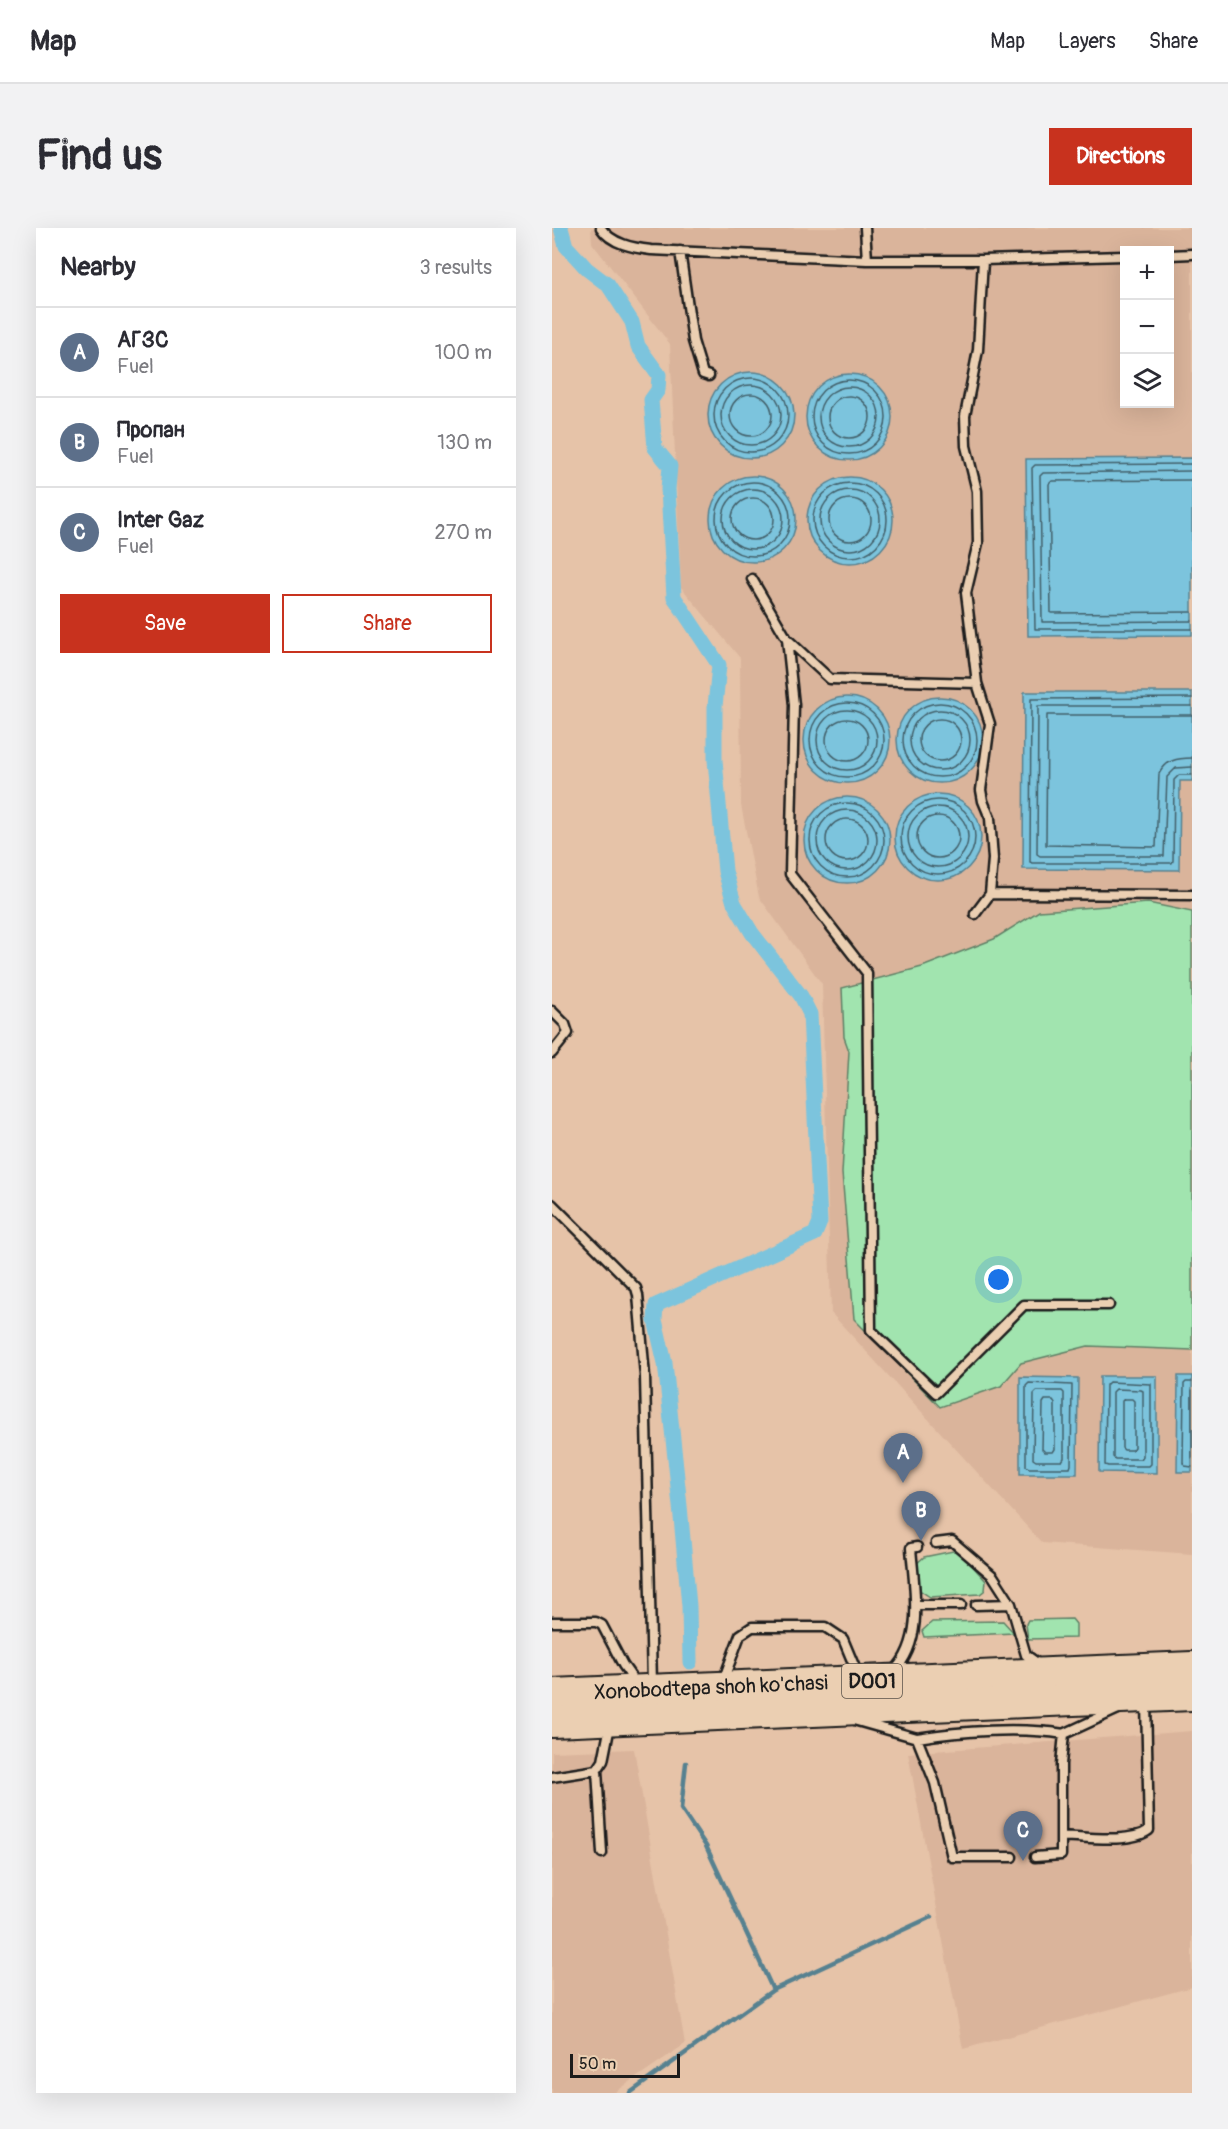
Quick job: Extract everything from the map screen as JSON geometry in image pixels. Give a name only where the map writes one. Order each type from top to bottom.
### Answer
[{"type":"highway","name":"Xonobodtepa shoh ko'chasi","points":[[552,1694],[594,1711],[822,1711],[974,1690],[1053,1673],[1192,1667]]},
{"type":"highway","name":"Xonobodtepa shoh ko'chasi","points":[[552,1722],[594,1711],[646,1690],[872,1681],[974,1690],[1145,1697],[1192,1695]]},
{"type":"lane","points":[[602,228],[617,242],[637,248],[680,251],[867,260],[1120,256]]},
{"type":"lane","points":[[865,228],[867,260]]},
{"type":"lane","points":[[680,251],[693,340],[703,374],[709,376]]},
{"type":"lane","points":[[1174,255],[1192,254]]},
{"type":"lane","points":[[975,914],[990,894],[993,859],[990,818],[981,790],[990,724],[977,682],[966,593],[978,543],[977,491],[966,446],[965,416],[978,351],[983,260]]},
{"type":"lane","points":[[752,579],[787,639],[830,679],[977,682]]},
{"type":"lane","points":[[787,639],[795,705],[790,874],[867,973],[871,1330],[936,1393],[1024,1305],[1109,1305]]},
{"type":"lane","points":[[990,894],[1192,895]]},
{"type":"lane","points":[[552,1011],[564,1024],[568,1033],[552,1053]]},
{"type":"lane","points":[[552,1204],[636,1288],[638,1295],[645,1376],[646,1690]]},
{"type":"lane","points":[[936,1543],[952,1541],[993,1576],[1011,1604],[1026,1655],[1053,1673]]},
{"type":"lane","points":[[720,1687],[740,1635],[752,1627],[825,1627],[843,1640],[872,1681],[902,1663],[910,1646],[916,1605],[911,1548],[917,1547]]},
{"type":"lane","points":[[976,1605],[1011,1604]]},
{"type":"lane","points":[[916,1605],[960,1605]]},
{"type":"lane","points":[[552,1622],[596,1622],[602,1625],[623,1665],[646,1690]]},
{"type":"lane","points":[[822,1711],[917,1738],[944,1734],[1036,1730],[1064,1734],[1145,1697],[1149,1830],[1130,1838],[1061,1836]]},
{"type":"lane","points":[[594,1711],[603,1761],[597,1770],[602,1853]]},
{"type":"lane","points":[[1035,1857],[1061,1855],[1061,1764],[1064,1734]]},
{"type":"lane","points":[[917,1738],[935,1783],[952,1857],[1012,1857]]},
{"type":"lane","points":[[552,1778],[597,1770]]},
{"type":"shaded area","points":[[591,228],[1192,228],[1192,1554],[1042,1543],[831,1313],[822,984],[759,897],[741,805],[740,658],[681,587],[670,344],[592,243]]},
{"type":"shaded area","points":[[1192,1731],[1192,1987],[963,2049],[908,1753]]},
{"type":"shaded area","points":[[634,1749],[685,2044],[614,2093],[552,2093],[552,1752]]},
{"type":"green space","points":[[1148,903],[1192,912],[1192,1350],[1088,1346],[1021,1363],[1001,1386],[940,1407],[854,1319],[842,1173],[849,1051],[844,1037],[842,988],[922,967],[994,939],[1039,911]]},
{"type":"green space","points":[[958,1550],[986,1581],[985,1590],[980,1594],[930,1597],[918,1589],[916,1564],[924,1557]]},
{"type":"green space","points":[[1072,1619],[1076,1624],[1076,1638],[1028,1639],[1026,1624],[1028,1620]]},
{"type":"green space","points":[[1003,1621],[1014,1633],[924,1637],[922,1631],[932,1622]]},
{"type":"water","points":[[751,372],[768,375],[782,384],[791,398],[794,415],[791,432],[782,446],[768,455],[751,458],[734,455],[720,446],[711,432],[708,415],[711,398],[720,384],[734,375]]},
{"type":"water","points":[[849,374],[866,377],[880,386],[889,400],[892,417],[889,434],[880,448],[866,457],[849,460],[832,457],[818,448],[809,434],[806,417],[809,400],[818,386],[832,377]]},
{"type":"water","points":[[1192,458],[1192,635],[1028,636],[1026,459]]},
{"type":"water","points":[[753,476],[770,479],[784,488],[793,502],[796,519],[793,536],[784,550],[770,559],[753,562],[736,559],[722,550],[713,536],[710,519],[713,502],[722,488],[736,479]]},
{"type":"water","points":[[850,477],[867,480],[881,489],[890,503],[893,520],[890,537],[881,551],[867,560],[850,563],[833,560],[819,551],[810,537],[807,520],[810,503],[819,489],[833,480]]},
{"type":"water","points":[[1024,692],[1192,692],[1192,781],[1180,781],[1179,870],[1023,869]]},
{"type":"water","points":[[847,697],[864,700],[878,709],[887,723],[890,740],[887,757],[878,771],[864,780],[847,783],[830,780],[816,771],[807,757],[804,740],[807,723],[816,709],[830,700]]},
{"type":"water","points":[[940,697],[957,700],[971,709],[980,723],[983,740],[980,757],[971,771],[957,780],[940,783],[923,780],[909,771],[900,757],[897,740],[900,723],[909,709],[923,700]]},
{"type":"water","points":[[938,794],[955,797],[969,806],[978,820],[981,837],[978,854],[969,868],[955,877],[938,880],[921,877],[907,868],[898,854],[895,837],[898,820],[907,806],[921,797]]},
{"type":"water","points":[[847,797],[864,800],[878,809],[887,823],[890,840],[887,857],[878,871],[864,880],[847,883],[830,880],[816,871],[807,857],[804,840],[807,823],[816,809],[830,800]]},
{"type":"water","points":[[1100,1376],[1157,1376],[1157,1473],[1099,1472]]},
{"type":"water","points":[[1178,1376],[1192,1376],[1192,1472],[1177,1472]]},
{"type":"water","points":[[1020,1377],[1078,1378],[1077,1474],[1020,1474]]},
{"type":"waterway","points":[[561,228],[566,246],[587,269],[608,285],[632,322],[638,346],[659,375],[658,390],[651,400],[655,448],[670,466],[668,489],[674,597],[719,665],[715,707],[715,760],[725,871],[734,903],[752,933],[801,996],[810,1014],[820,1222],[815,1234],[656,1305],[655,1320],[665,1363],[680,1506],[689,1606],[690,1662]]},
{"type":"waterway","points":[[686,1763],[681,1809],[706,1846],[773,1990]]},
{"type":"waterway","points":[[630,2093],[773,1990],[931,1917]]},
{"type":"place","name":"АГЗС","points":[[903,1483]]},
{"type":"place","name":"Пропан","points":[[921,1541]]},
{"type":"place","name":"Inter Gaz","points":[[1023,1861]]}]
